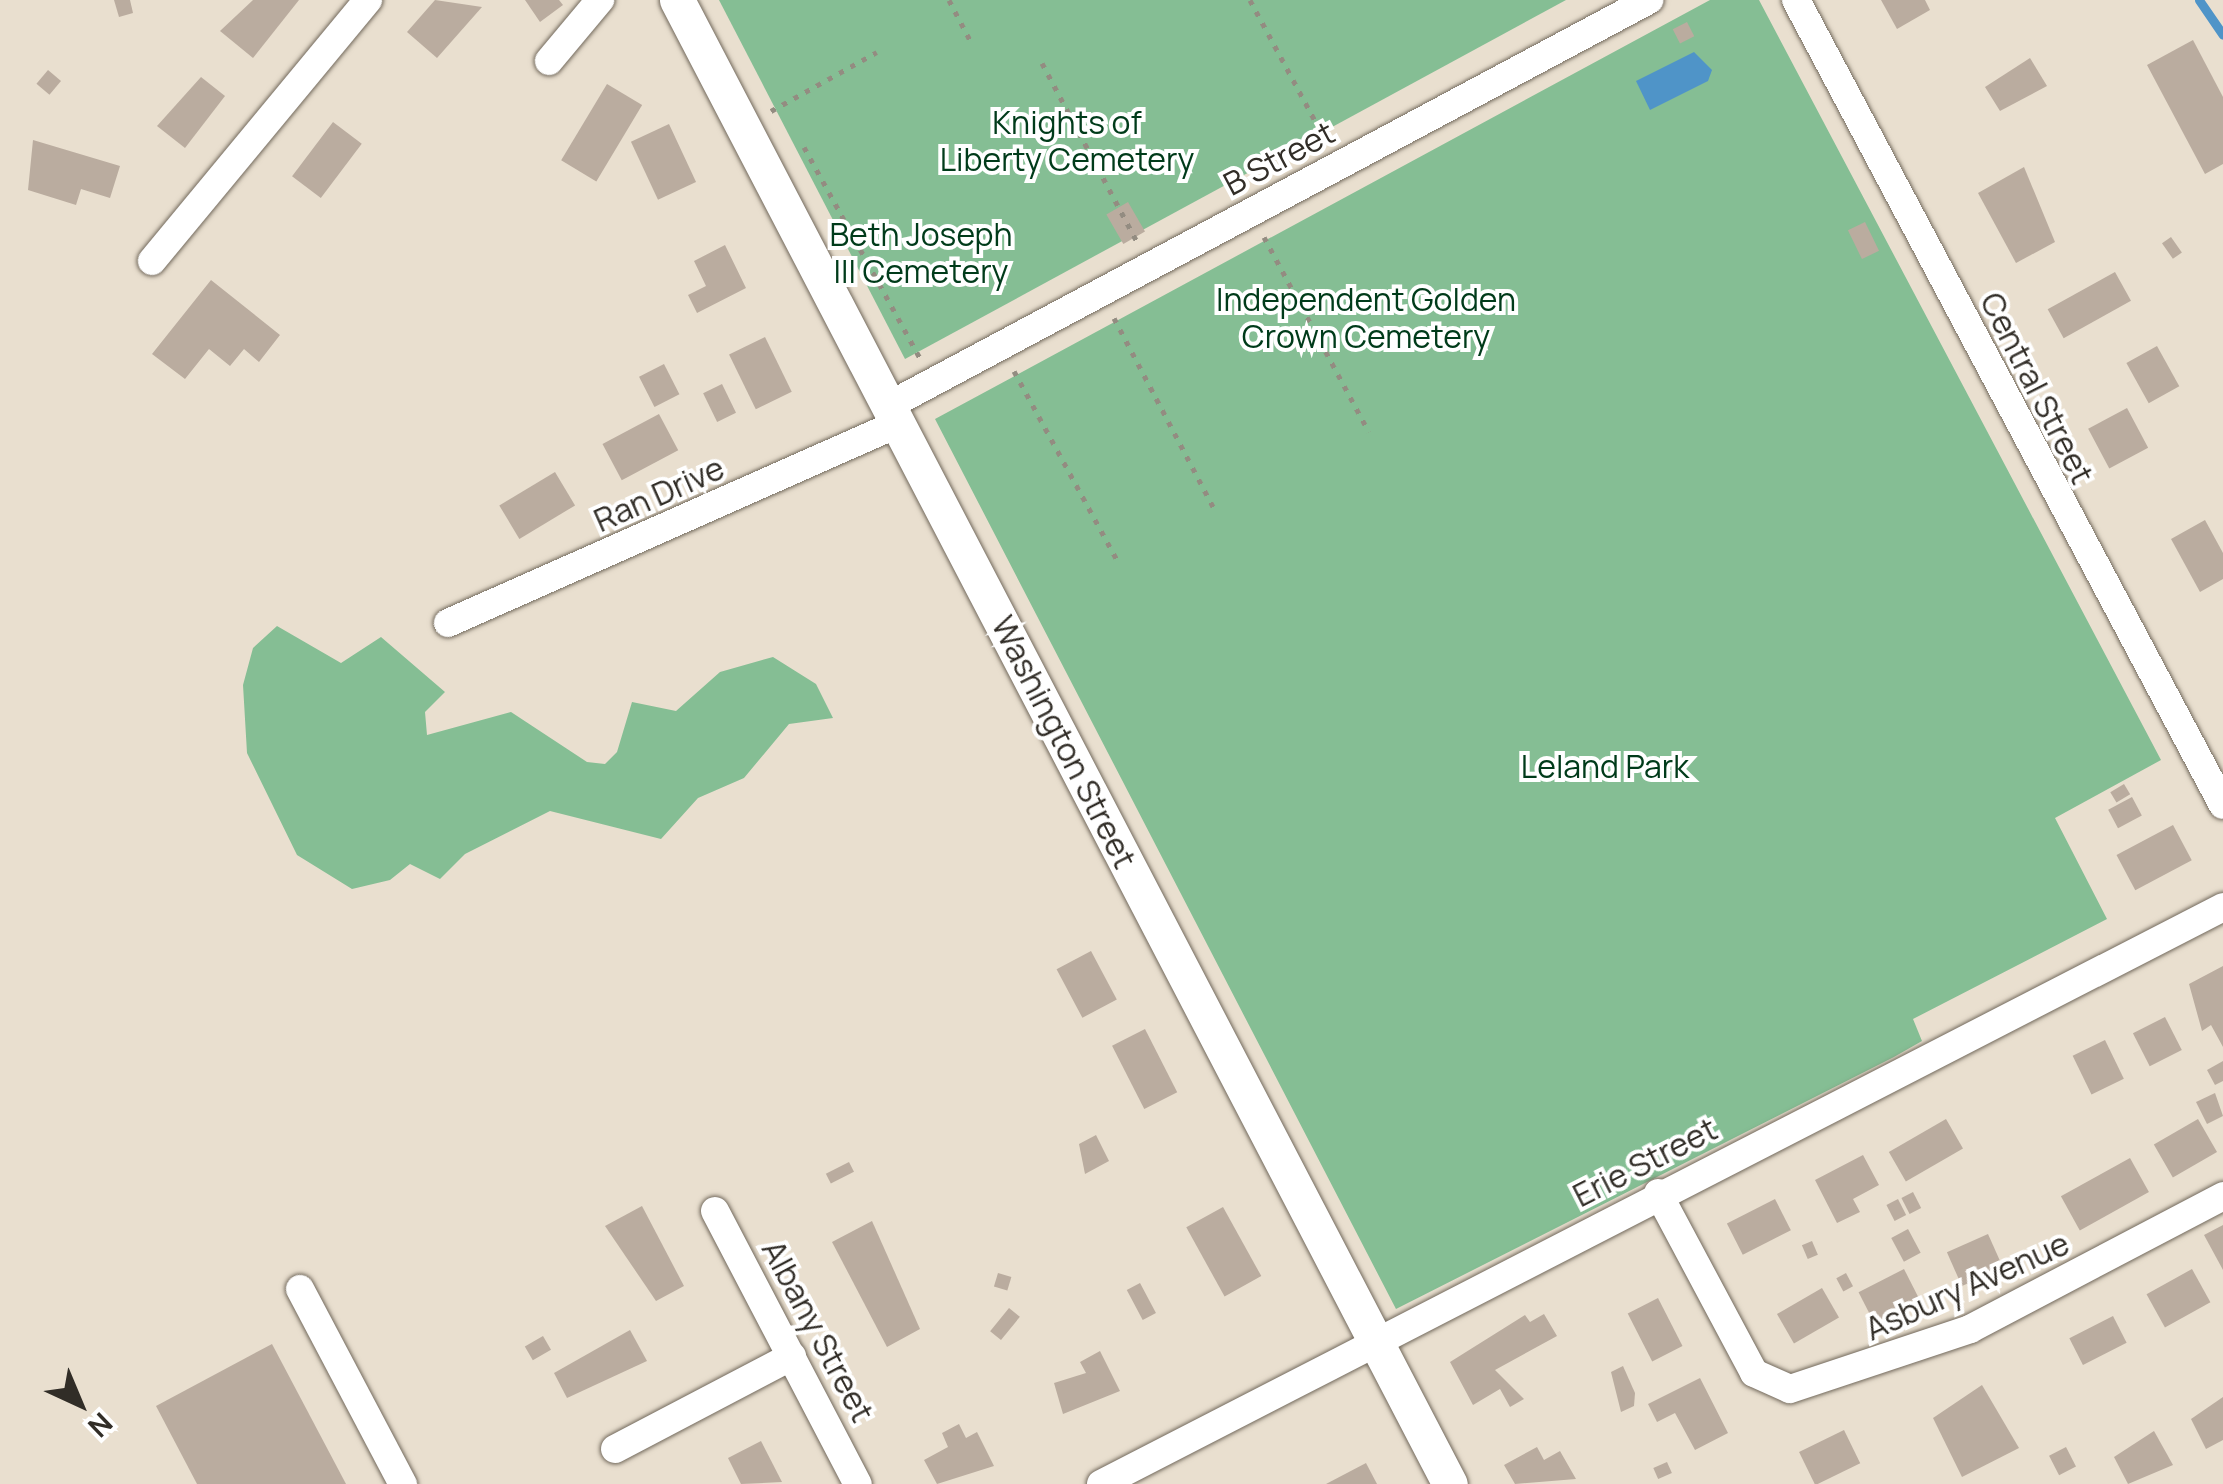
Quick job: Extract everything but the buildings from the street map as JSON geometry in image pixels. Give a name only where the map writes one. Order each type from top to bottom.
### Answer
[{"type":"main road","name":"Washington Street","points":[[677,0],[1450,1484]]},
{"type":"street","points":[[152,261],[368,0]]},
{"type":"street","points":[[549,60],[600,0]]},
{"type":"street","name":"B Street","points":[[892,415],[933,382],[1649,0]]},
{"type":"street","name":"Central Street","points":[[1796,0],[2223,805]]},
{"type":"street","name":"Ran Drive","points":[[448,623],[892,415]]},
{"type":"street","name":"Erie Street","points":[[1101,1484],[1658,1194],[2223,907]]},
{"type":"street","name":"Asbury Avenue","points":[[1658,1194],[1754,1374],[1790,1389],[1970,1330],[2223,1196]]},
{"type":"street","name":"Albany Street","points":[[715,1211],[858,1484]]},
{"type":"street","points":[[300,1289],[404,1484]]},
{"type":"street","points":[[616,1449],[792,1356]]},
{"type":"path","points":[[949,0],[970,40]]},
{"type":"path","points":[[1250,0],[1340,165]]},
{"type":"path","points":[[742,126],[877,52]]},
{"type":"path","points":[[1042,63],[1150,267]]},
{"type":"path","points":[[804,147],[933,382]]},
{"type":"path","points":[[1250,213],[1369,432]]},
{"type":"path","points":[[1100,293],[1215,510]]},
{"type":"path","points":[[1001,346],[1118,562]]},
{"type":"green space","points":[[719,0],[1566,0],[905,359]]},
{"type":"green space","name":"Leland Park","points":[[1710,0],[1759,0],[2161,760],[2055,818],[2107,919],[1913,1019],[1922,1041],[1894,1057],[1396,1309],[935,419]]},
{"type":"green space","points":[[277,626],[341,663],[381,637],[445,692],[425,712],[427,735],[511,712],[587,762],[605,764],[617,752],[632,702],[676,711],[720,672],[773,657],[816,684],[833,718],[789,724],[744,778],[698,798],[661,839],[550,811],[465,854],[440,879],[410,864],[390,880],[352,889],[297,855],[247,753],[243,685],[253,648]]},
{"type":"water","points":[[1694,52],[1712,70],[1708,81],[1650,110],[1636,81]]},
{"type":"waterway","points":[[2199,0],[2223,35]]},
{"type":"park label","name":"Knights of Liberty Cemetery","points":[[1067,142]]},
{"type":"park label","name":"Beth Joseph III Cemetery","points":[[921,254]]},
{"type":"park label","name":"Independent Golden Crown Cemetery","points":[[1366,318]]}]
